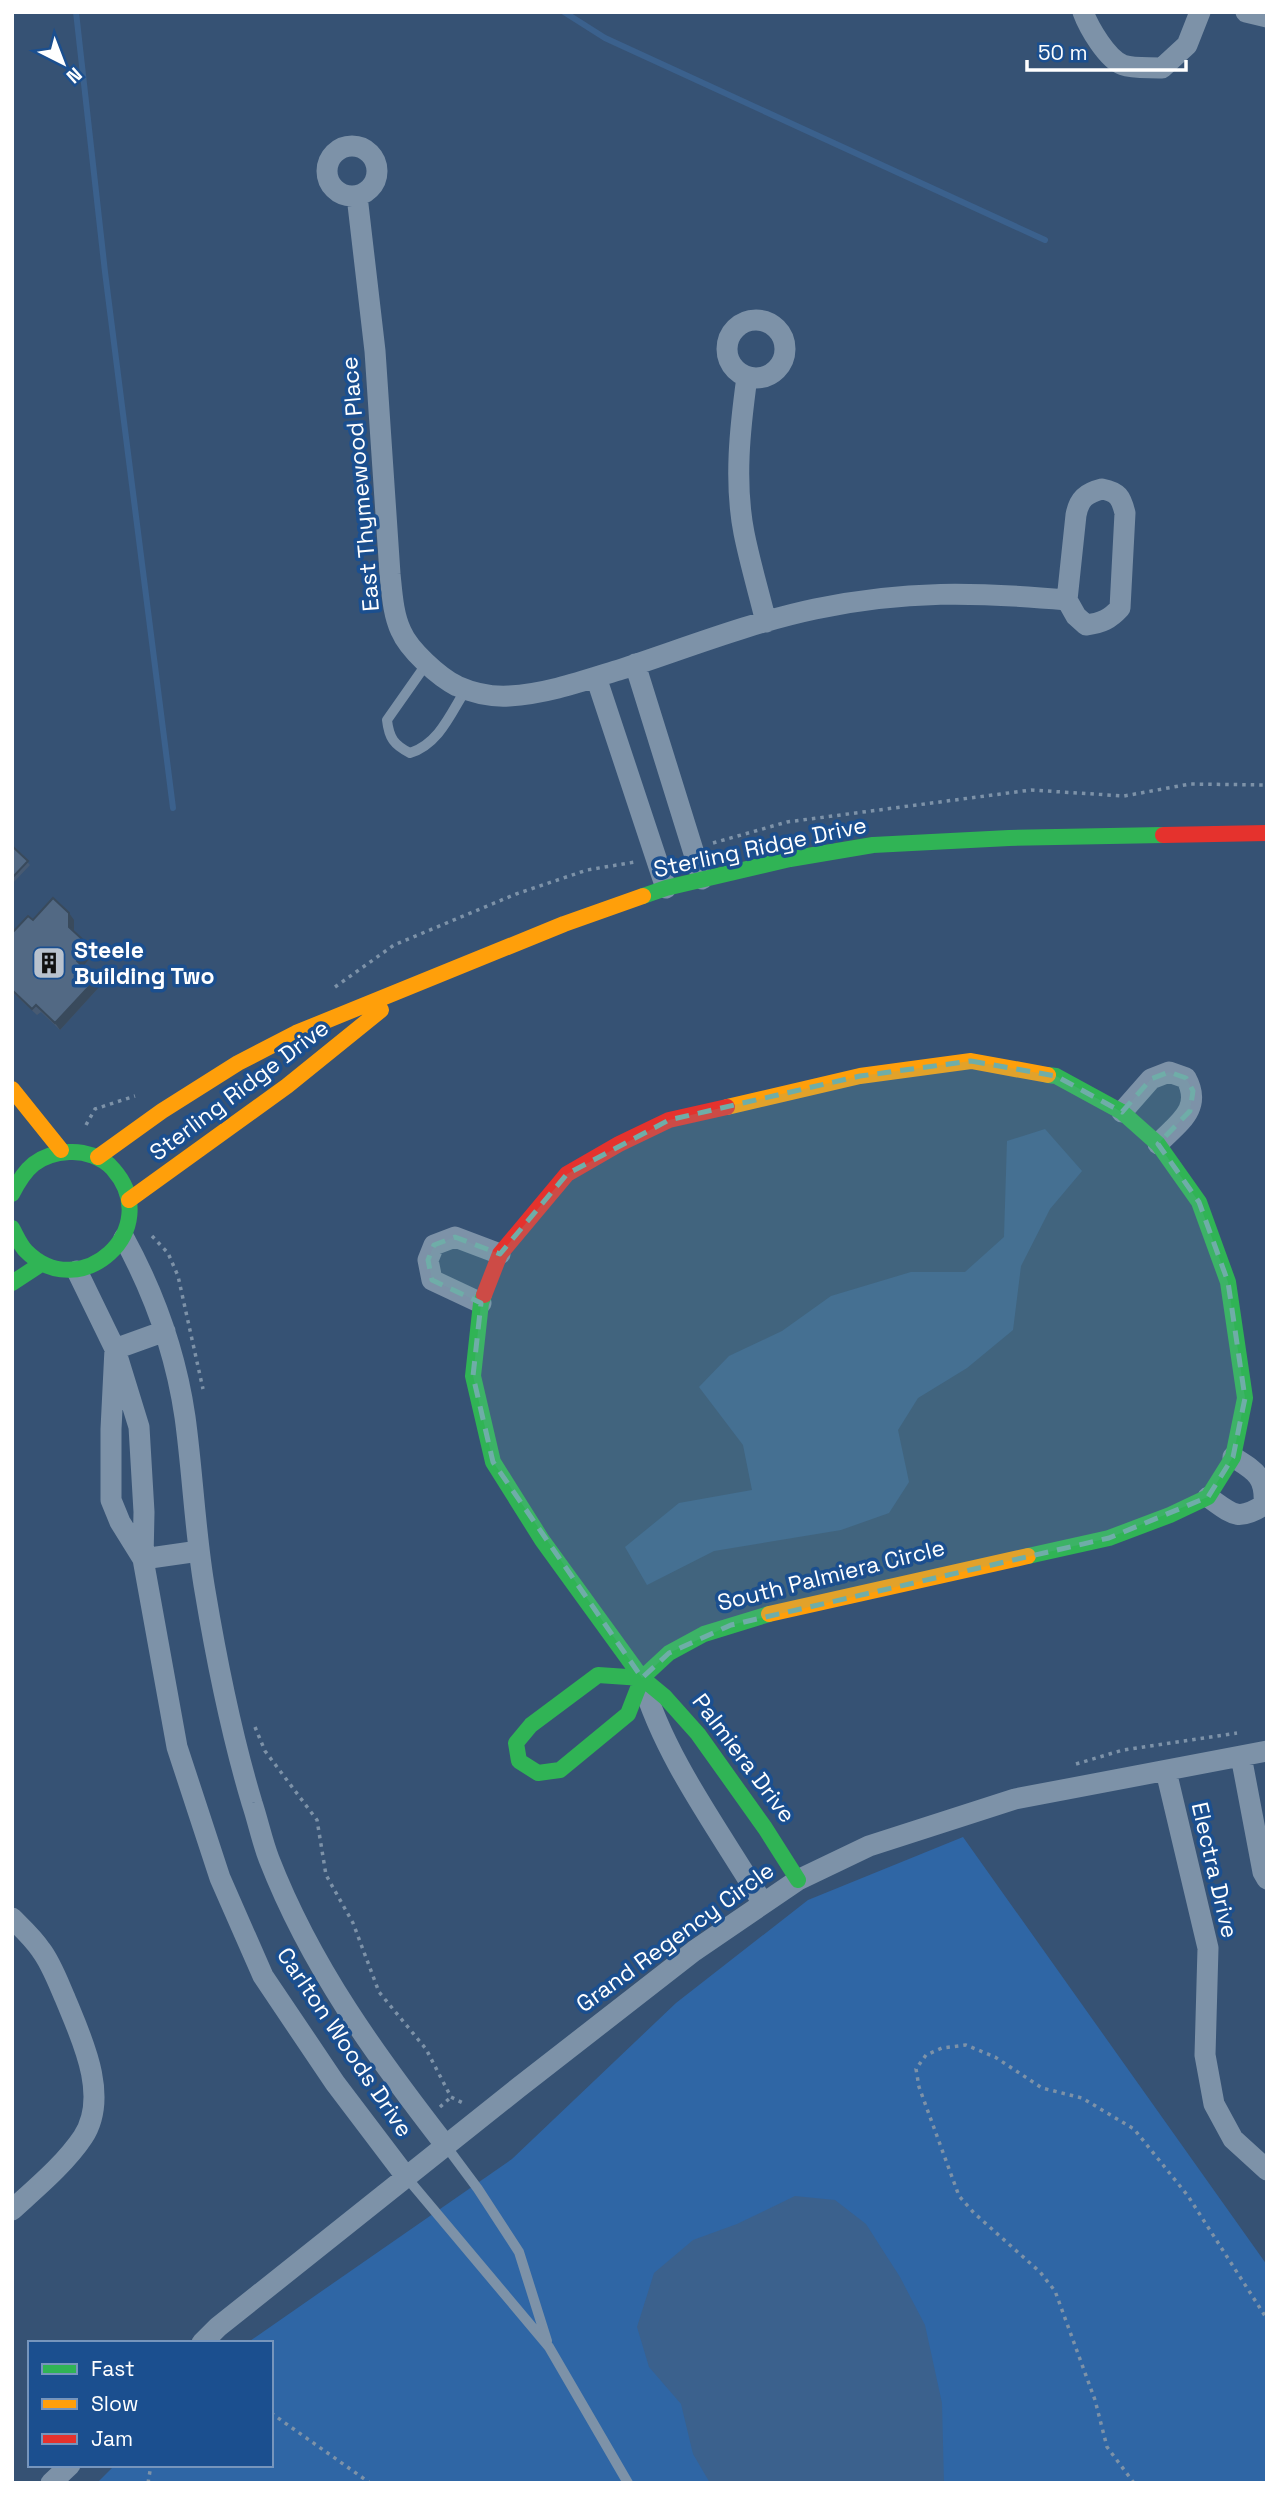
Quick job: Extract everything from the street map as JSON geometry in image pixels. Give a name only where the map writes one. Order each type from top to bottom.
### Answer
[{"type":"street","points":[[1083,12],[1088,27],[1122,65],[1162,68],[1187,45],[1200,12]]},
{"type":"street","points":[[1246,12],[1267,16]]},
{"type":"street","name":"East Thymewood Place","points":[[357,196],[375,351],[394,609],[401,632],[418,655],[456,685],[480,694],[534,694],[596,677],[766,622],[866,599],[926,593],[990,593],[1067,600]]},
{"type":"street","points":[[747,377],[742,416],[740,501],[744,532],[766,622]]},
{"type":"street","points":[[1102,489],[1114,491],[1122,498],[1125,513],[1120,608],[1110,619],[1086,625],[1076,616],[1067,600],[1079,503],[1090,492],[1102,489]]},
{"type":"street","points":[[635,664],[702,879]]},
{"type":"street","points":[[596,677],[666,888]]},
{"type":"street","name":"Sterling Ridge Drive","points":[[98,1157],[163,1111],[296,1032],[564,924],[666,888],[790,859],[873,845],[1009,838],[1267,833]]},
{"type":"street","name":"Sterling Ridge Drive","points":[[130,1200],[287,1086],[407,989]]},
{"type":"street","points":[[642,1678],[542,1540],[494,1462],[473,1376],[481,1303],[500,1254],[567,1174],[668,1120],[846,1079],[971,1061],[1056,1076],[1122,1112],[1158,1144],[1199,1202],[1228,1282],[1245,1398],[1233,1457],[1208,1497],[1233,1514],[1249,1514],[1264,1505],[1265,1489],[1257,1472],[1233,1457]]},
{"type":"street","points":[[1122,1112],[1151,1079],[1169,1072],[1186,1078],[1193,1091],[1190,1111],[1158,1144]]},
{"type":"street","points":[[12,1089],[61,1150]]},
{"type":"street","points":[[12,1228],[26,1253],[41,1264],[58,1270],[77,1271],[104,1260],[116,1250],[124,1238],[130,1200],[119,1175],[98,1157],[80,1151],[61,1150],[33,1162],[13,1187]]},
{"type":"street","points":[[481,1303],[432,1280],[428,1260],[434,1245],[456,1237],[500,1254]]},
{"type":"street","name":"Carlton Woods Drive","points":[[124,1238],[138,1264],[165,1331],[185,1416],[199,1551],[232,1735],[268,1858],[314,1956],[373,2052],[446,2146]]},
{"type":"street","points":[[12,1283],[41,1264]]},
{"type":"street","name":"Carlton Woods Drive","points":[[77,1271],[115,1349],[139,1427],[144,1512],[143,1559],[177,1747],[220,1878],[263,1976],[335,2083],[407,2178]]},
{"type":"street","points":[[115,1349],[165,1331]]},
{"type":"street","name":"Carlton Woods Drive","points":[[115,1349],[111,1500],[120,1522],[143,1559]]},
{"type":"street","name":"South Palmiera Circle","points":[[642,1678],[669,1653],[704,1634],[780,1611],[1109,1538],[1208,1497]]},
{"type":"street","points":[[143,1559],[199,1551]]},
{"type":"street","points":[[598,1675],[642,1678],[628,1714],[560,1770],[538,1773],[519,1762],[516,1743],[531,1725],[598,1675]]},
{"type":"street","name":"Palmiera Drive","points":[[642,1678],[665,1697],[698,1734],[765,1828],[798,1880]]},
{"type":"street","name":"Palmiera Drive","points":[[642,1678],[649,1704],[670,1750],[762,1902]]},
{"type":"street","name":"Grand Regency Circle","points":[[204,2341],[218,2327],[683,1960],[762,1902],[798,1880],[869,1846],[1015,1799],[1267,1751]]},
{"type":"street","name":"Electra Drive","points":[[1241,1756],[1263,1872],[1267,1879]]},
{"type":"street","name":"Electra Drive","points":[[1166,1771],[1208,1948],[1205,2055],[1214,2104],[1233,2139],[1267,2170]]},
{"type":"street","points":[[12,1918],[43,1951],[61,1989],[86,2048],[94,2103],[84,2135],[50,2174],[12,2210]]},
{"type":"street","points":[[51,2483],[68,2467]]},
{"type":"lane","points":[[427,663],[387,720],[389,736],[397,746],[410,753],[423,749],[432,742],[466,689]]},
{"type":"lane","name":"Carlton Woods Drive","points":[[446,2146],[519,2252],[549,2347]]},
{"type":"lane","name":"Carlton Woods Drive","points":[[407,2178],[549,2347],[628,2483]]},
{"type":"path","points":[[43,1129],[64,1124],[86,1125],[105,1131],[121,1141]]},
{"type":"path","points":[[138,1264],[152,1237],[154,1223]]},
{"type":"path","points":[[255,1726],[265,1751],[317,1821],[326,1875],[353,1923],[379,1992],[426,2049],[452,2097],[463,2103],[474,2095]]},
{"type":"path","points":[[1073,1765],[1123,1750],[1241,1733]]},
{"type":"path","points":[[1133,2483],[1107,2447],[1078,2348],[1055,2291],[1040,2272],[974,2213],[959,2196],[919,2087],[916,2069],[926,2055],[942,2048],[966,2045],[996,2057],[1042,2088],[1082,2098],[1133,2129],[1188,2196],[1267,2319]]},
{"type":"path","points":[[273,2414],[370,2483]]},
{"type":"highlighted area","points":[[971,1061],[1056,1076],[1122,1112],[1151,1079],[1169,1072],[1186,1078],[1193,1091],[1190,1111],[1158,1144],[1199,1202],[1228,1282],[1245,1398],[1233,1457],[1208,1497],[1109,1538],[731,1625],[669,1653],[642,1678],[493,1462],[473,1376],[481,1303],[432,1280],[428,1260],[434,1245],[455,1237],[500,1254],[567,1174],[669,1120],[860,1076]]},
{"type":"shaded area","points":[[1045,1129],[1082,1171],[1050,1209],[1021,1266],[1013,1330],[967,1368],[918,1398],[898,1430],[909,1482],[889,1513],[841,1530],[714,1551],[647,1585],[625,1547],[679,1503],[752,1490],[743,1445],[699,1387],[729,1356],[782,1331],[831,1296],[911,1272],[965,1272],[1004,1237],[1007,1141]]},
{"type":"shaded area","points":[[963,1837],[1267,2265],[1267,2483],[97,2483],[113,2467],[273,2467],[273,2341],[250,2341],[512,2159],[676,2003],[808,1900]]},
{"type":"shaded area","points":[[795,2196],[835,2200],[866,2224],[900,2277],[925,2325],[942,2403],[944,2483],[710,2483],[693,2454],[681,2404],[649,2367],[637,2327],[654,2273],[693,2240],[737,2224]]},
{"type":"building","points":[[12,846],[28,861],[12,878]]},
{"type":"building","name":"Steele Building Two","points":[[53,898],[69,913],[69,927],[83,940],[84,952],[77,961],[96,979],[55,1023],[36,1005],[32,1009],[12,990],[12,933],[28,916],[33,920]]},
{"type":"waterway","points":[[76,12],[105,272],[173,808]]},
{"type":"waterway","points":[[564,12],[605,38],[1045,240]]},
{"type":"traffic: fast","points":[[643,896],[666,888],[790,859],[873,845],[1009,838],[1163,835]]},
{"type":"traffic: fast","points":[[1028,1556],[1109,1538],[1208,1497],[1233,1457],[1245,1398],[1228,1282],[1199,1202],[1158,1144],[1122,1112],[1056,1076],[1048,1075]]},
{"type":"traffic: fast","points":[[12,1194],[22,1177],[41,1159],[58,1153],[81,1153],[99,1158],[113,1169],[127,1192],[129,1215],[123,1236],[110,1253],[91,1265],[70,1270],[47,1266],[26,1251],[12,1228]]},
{"type":"traffic: fast","points":[[12,1283],[41,1264]]},
{"type":"traffic: fast","points":[[484,1295],[473,1376],[493,1462],[542,1540],[642,1678],[665,1697],[698,1734],[765,1828],[798,1880]]},
{"type":"traffic: fast","points":[[642,1678],[598,1675],[531,1725],[516,1743],[519,1761],[538,1773],[560,1770],[628,1714],[642,1678],[669,1653],[704,1634],[769,1614]]},
{"type":"traffic: slow","points":[[98,1157],[162,1111],[238,1063],[296,1033],[564,924],[643,896]]},
{"type":"traffic: slow","points":[[129,1200],[287,1086],[381,1010]]},
{"type":"traffic: slow","points":[[727,1107],[860,1076],[971,1061],[1048,1075]]},
{"type":"traffic: slow","points":[[12,1089],[61,1150]]},
{"type":"traffic: slow","points":[[769,1614],[1028,1556]]},
{"type":"traffic: jam","points":[[1163,835],[1267,833]]},
{"type":"traffic: jam","points":[[484,1295],[500,1254],[567,1174],[619,1144],[669,1120],[727,1107]]},
{"type":"place","name":"Steele Building Two","points":[[49,963]]}]
